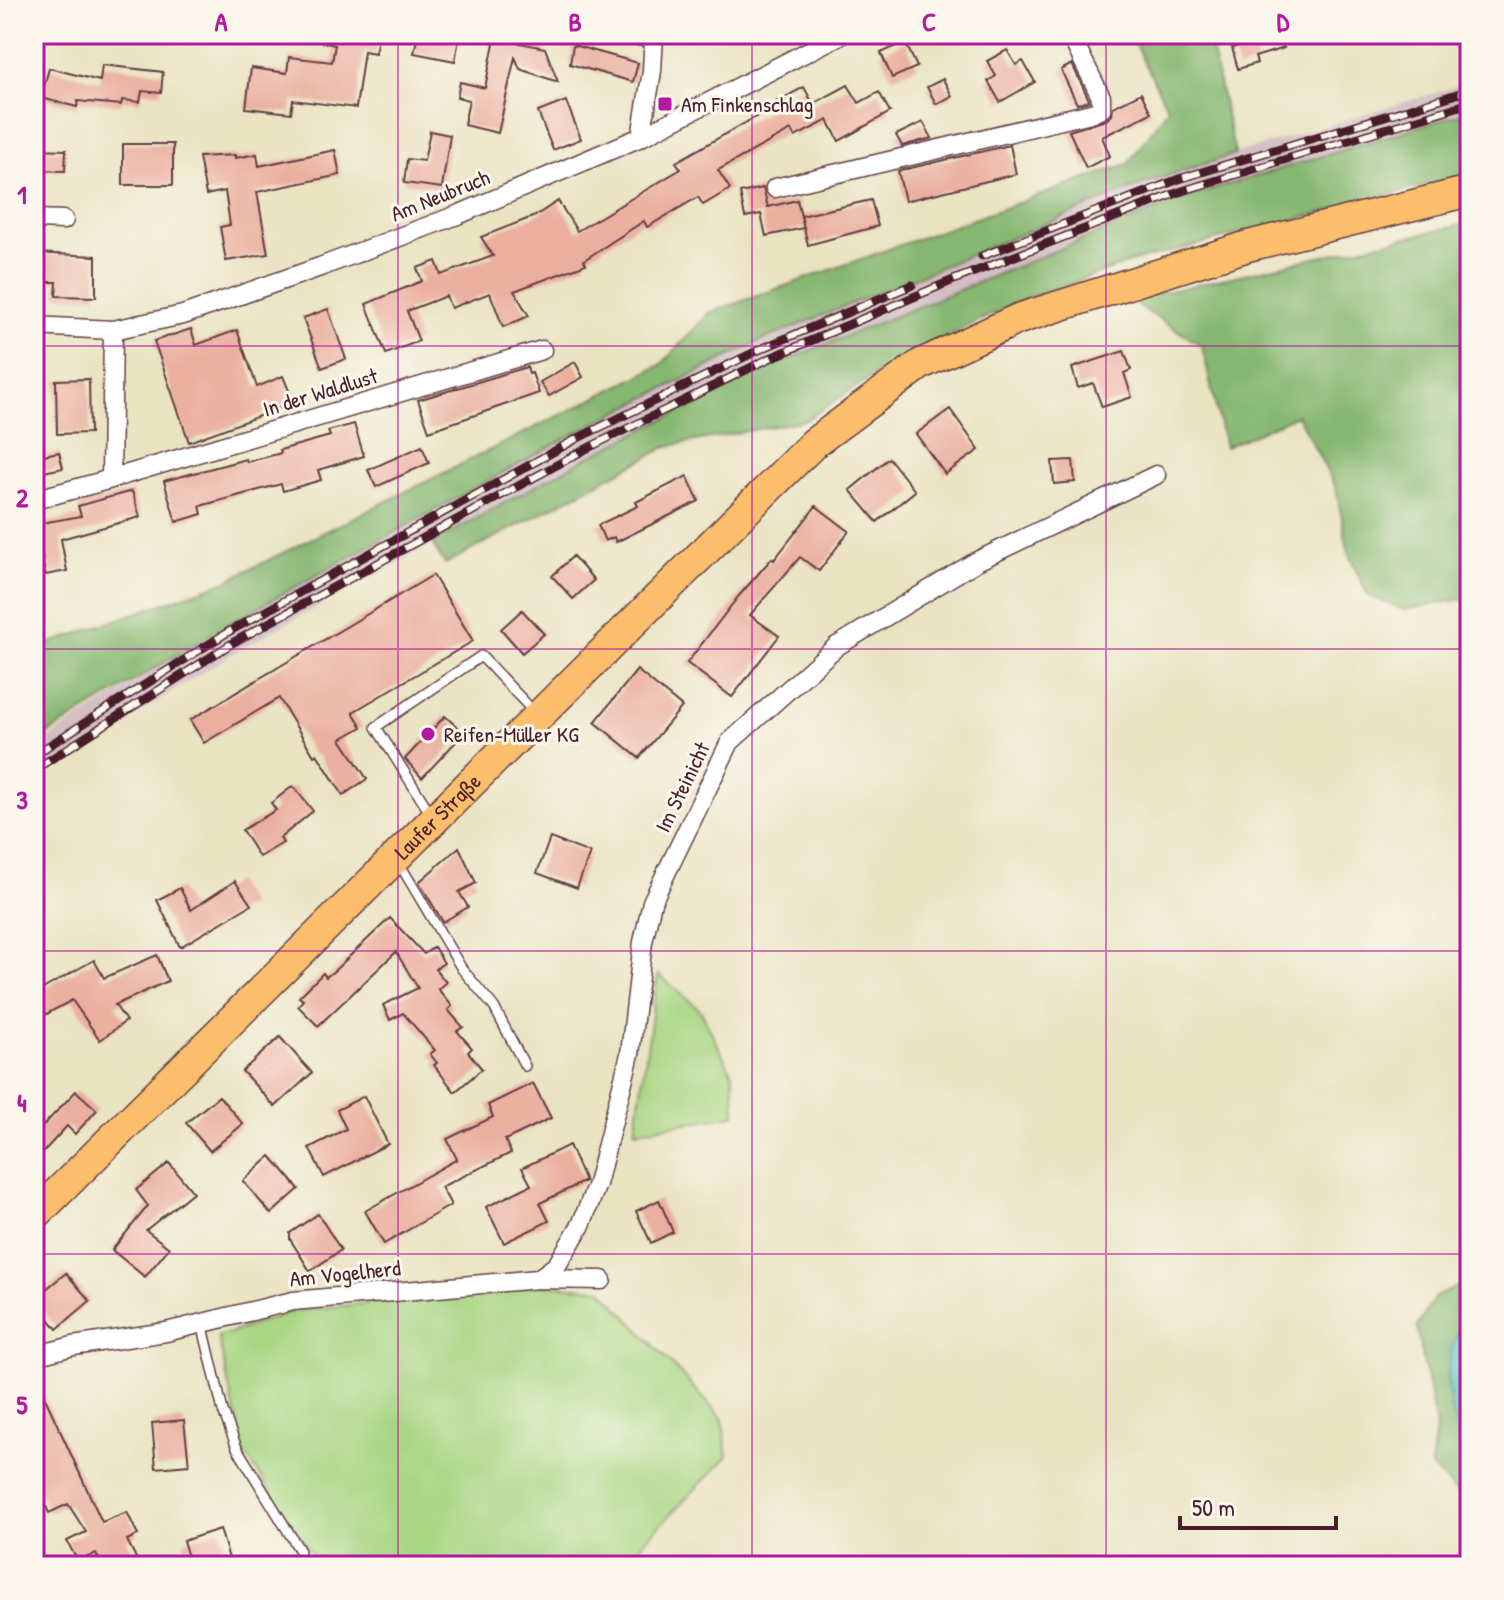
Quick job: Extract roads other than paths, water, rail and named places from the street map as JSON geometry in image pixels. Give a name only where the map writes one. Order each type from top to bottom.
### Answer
[{"type":"main road","name":"Laufer Straße","points":[[34,1216],[814,443],[921,364],[1018,319],[1138,280],[1248,246],[1470,191]]},
{"type":"street","points":[[630,34],[654,36],[652,71],[641,137]]},
{"type":"street","name":"Am Neubruch","points":[[34,326],[113,330],[183,315],[320,267],[460,214],[641,137],[842,34]]},
{"type":"street","points":[[775,188],[1101,109],[1101,97],[1070,34]]},
{"type":"street","points":[[34,219],[64,220]]},
{"type":"street","points":[[111,479],[113,330]]},
{"type":"street","name":"In der Waldlust","points":[[34,500],[542,350]]},
{"type":"street","name":"Im Steinicht","points":[[538,1279],[557,1265],[581,1225],[597,1184],[630,1054],[643,942],[652,902],[730,742],[837,646],[977,561],[1156,475]]},
{"type":"street","points":[[538,1279],[602,1280]]},
{"type":"street","name":"Am Vogelherd","points":[[34,1356],[73,1346],[166,1332],[293,1301],[538,1279]]},
{"type":"lane","points":[[434,819],[376,727],[481,656],[537,716]]},
{"type":"lane","points":[[395,856],[462,969],[494,1007],[525,1066]]},
{"type":"lane","points":[[202,1323],[223,1411],[237,1448],[300,1551]]},
{"type":"water","points":[[1470,1319],[1470,1471],[1452,1413],[1448,1370],[1458,1333]]},
{"type":"railway","points":[[982,256],[1179,179],[1470,90]]},
{"type":"railway","points":[[34,770],[234,642],[584,450],[768,359],[951,281],[1182,191],[1470,103]]},
{"type":"railway","points":[[34,755],[228,632],[578,438],[763,348],[912,285]]},
{"type":"place","name":"Am Finkenschlag","points":[[665,104]]},
{"type":"place","name":"Reifen-Müller KG","points":[[428,734]]}]
